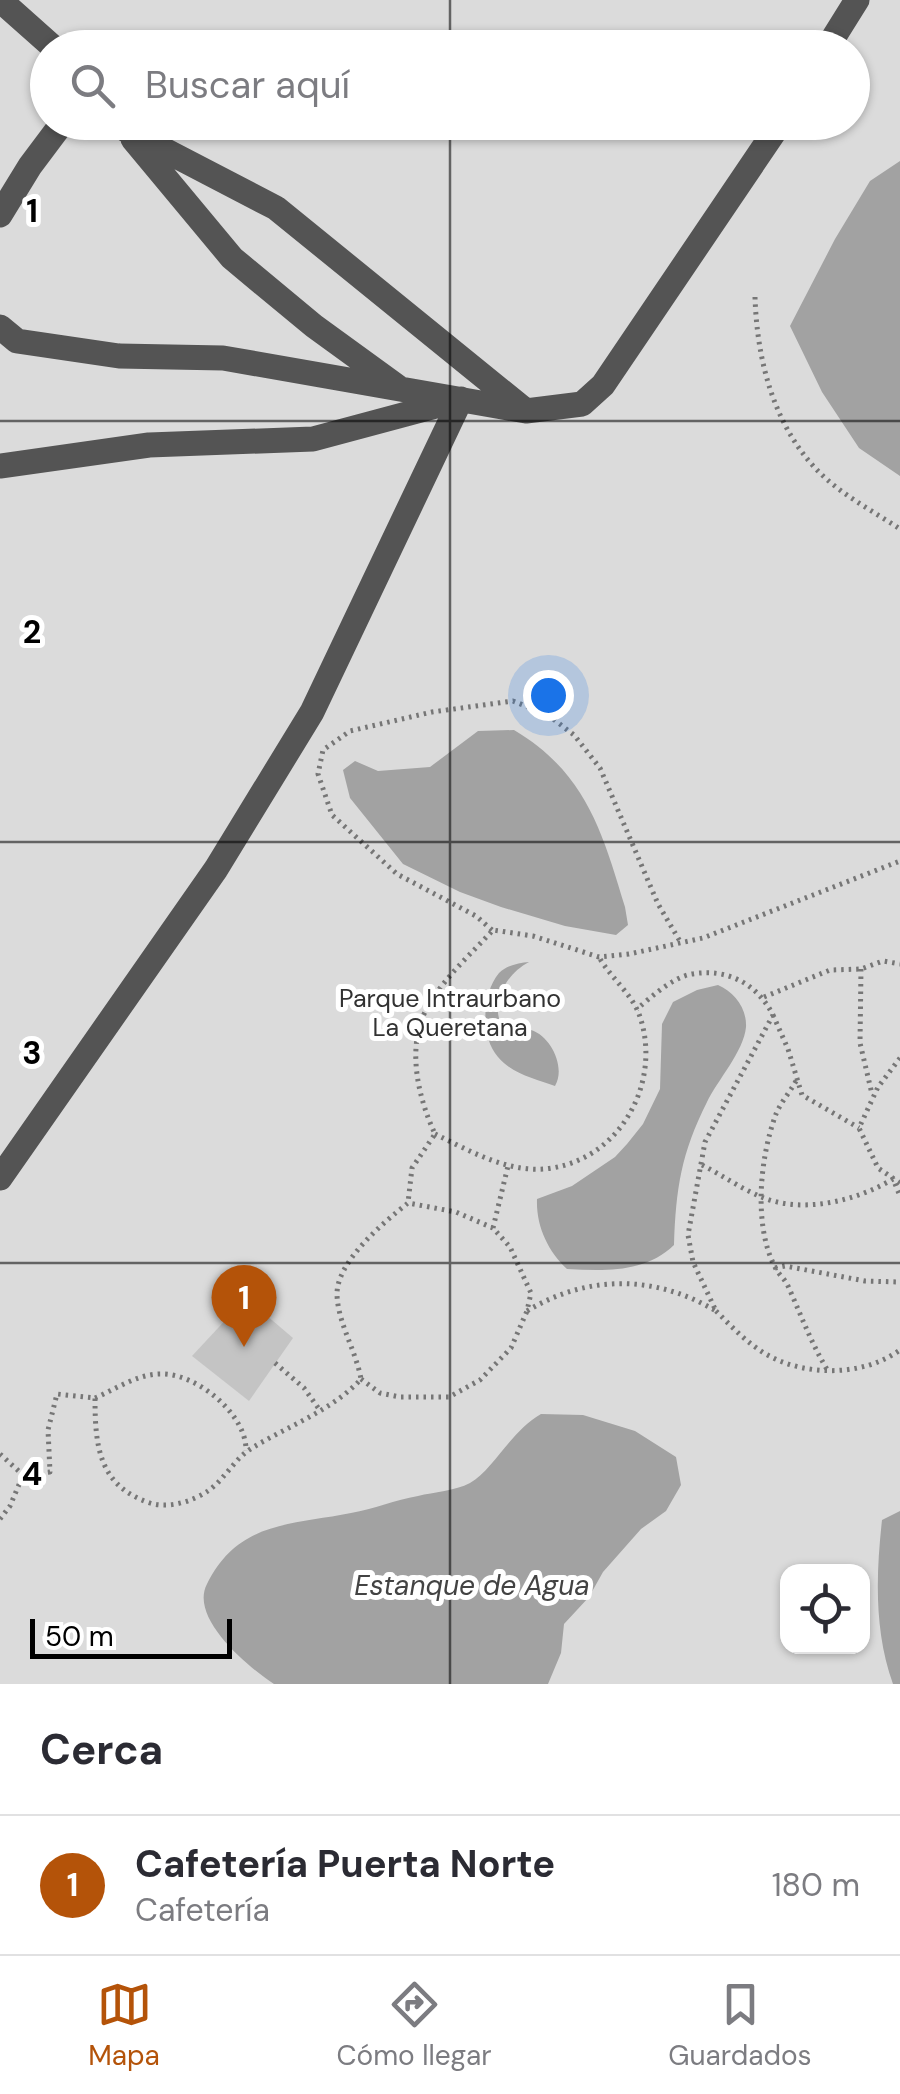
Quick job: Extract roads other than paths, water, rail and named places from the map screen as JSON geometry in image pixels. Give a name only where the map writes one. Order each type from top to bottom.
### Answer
[{"type":"street","points":[[0,0],[34,30]]},
{"type":"street","points":[[839,30],[857,0]]},
{"type":"street","points":[[0,214],[50,140]]},
{"type":"street","points":[[134,140],[232,258],[314,326],[402,390]]},
{"type":"street","points":[[148,140],[276,208],[526,411]]},
{"type":"street","points":[[0,327],[18,341],[119,356],[223,358],[526,411],[582,404],[603,385],[769,140]]},
{"type":"street","points":[[0,466],[149,445],[312,438],[461,400]]},
{"type":"street","points":[[0,1178],[216,869],[312,712],[461,400]]},
{"type":"water","points":[[900,161],[900,476],[859,448],[822,392],[790,326],[870,181]]},
{"type":"water","points":[[514,730],[558,765],[588,806],[625,907],[628,925],[616,935],[565,926],[501,907],[403,864],[350,798],[343,770],[355,761],[378,771],[430,767],[478,731]]},
{"type":"water","points":[[529,962],[506,984],[498,1013],[506,1033],[531,1030],[545,1039],[558,1062],[555,1086],[510,1068],[498,1057],[488,1038],[486,1003],[493,982],[506,968]]},
{"type":"water","points":[[718,985],[738,1002],[746,1027],[740,1046],[691,1138],[678,1188],[674,1245],[637,1265],[610,1270],[567,1269],[544,1237],[537,1199],[572,1186],[615,1157],[627,1144],[643,1124],[660,1089],[662,1024],[673,1002]]},
{"type":"water","name":"Estanque de Agua","points":[[541,1414],[583,1415],[635,1431],[676,1457],[681,1485],[666,1511],[641,1529],[564,1624],[561,1653],[548,1684],[274,1684],[237,1654],[213,1626],[206,1612],[207,1584],[220,1563],[250,1537],[287,1524],[464,1486],[479,1477],[520,1430]]},
{"type":"water","points":[[900,1511],[900,1684],[893,1684],[882,1644],[879,1561],[882,1520]]},
{"type":"place","name":"Cafetería Puerta Norte","points":[[244,1347]]},
{"type":"park label","name":"Parque Intraurbano La Queretana","points":[[450,1012]]}]
